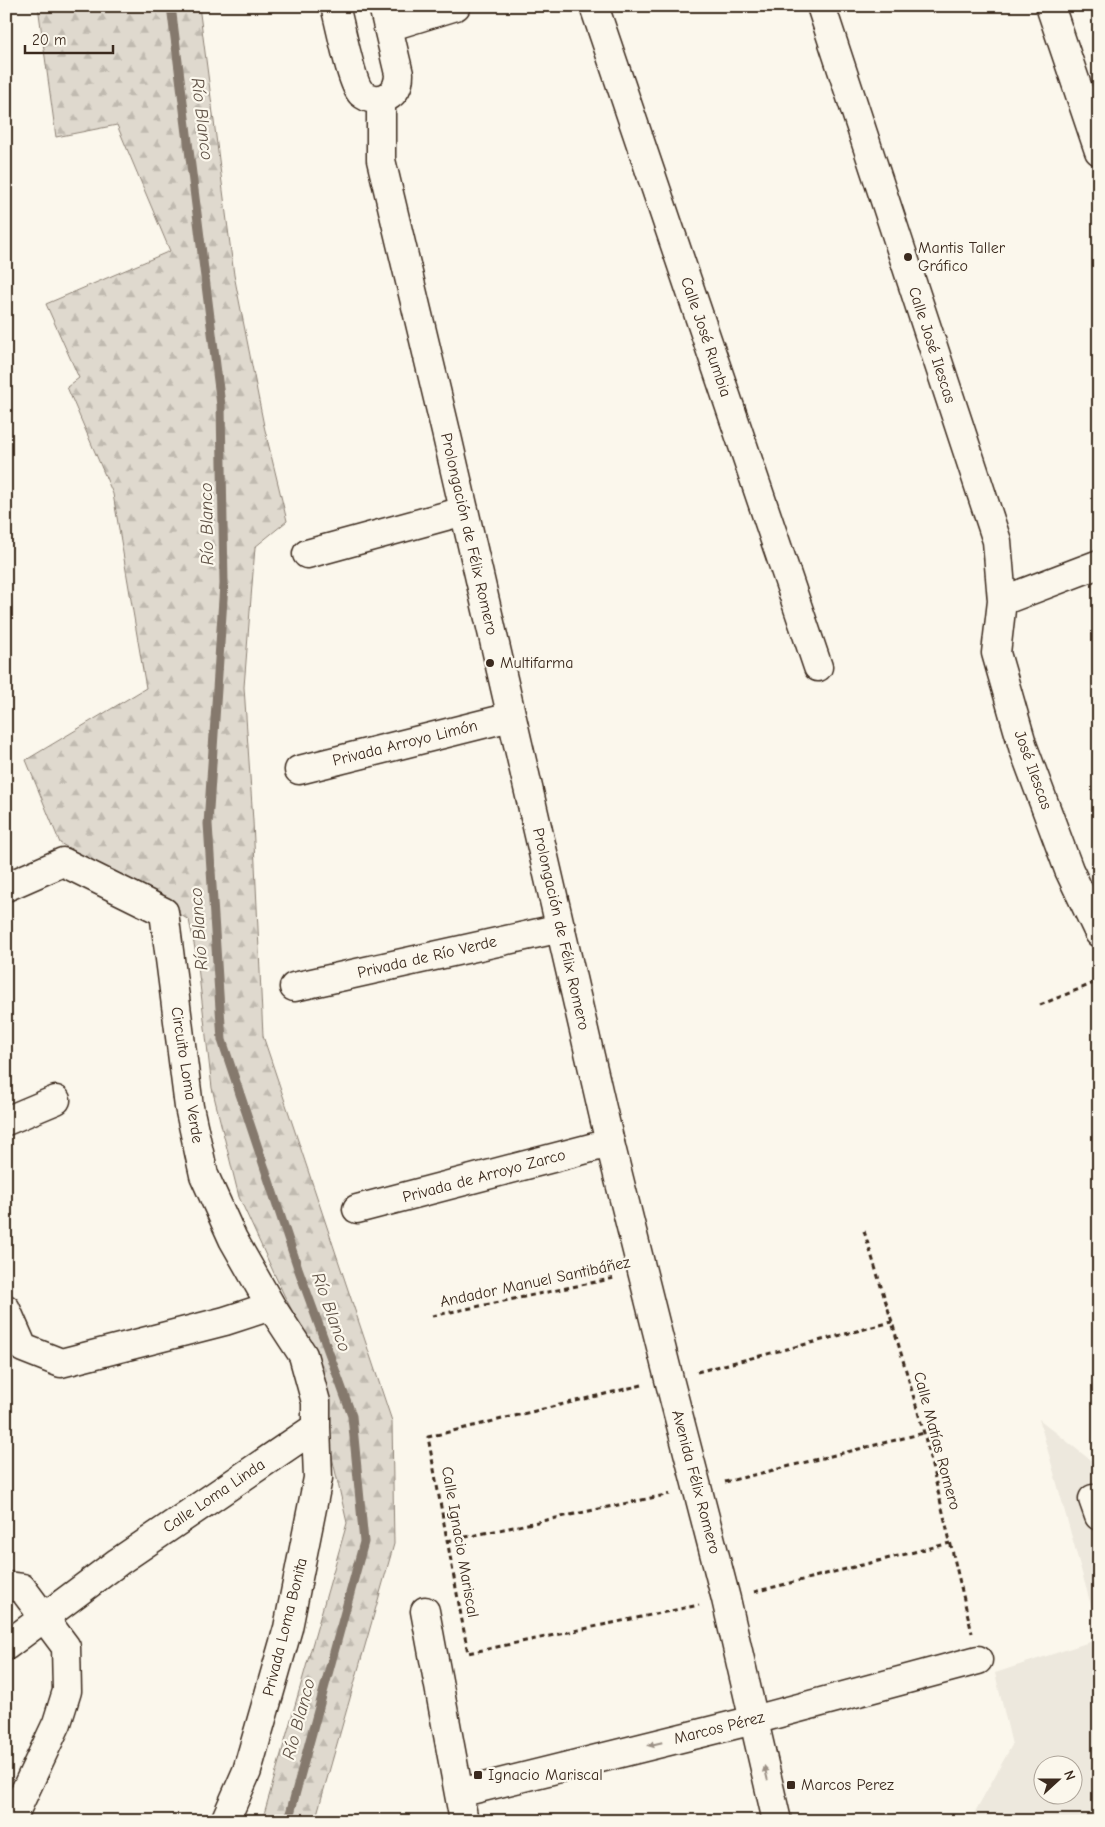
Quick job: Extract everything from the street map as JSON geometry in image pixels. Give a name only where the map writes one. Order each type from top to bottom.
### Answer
[{"type":"street","points":[[335,6],[358,88],[367,97],[381,99],[393,93],[399,81],[385,17],[456,6]]},
{"type":"street","name":"Calle José Rumbia","points":[[594,6],[818,667]]},
{"type":"street","name":"Calle José Ilescas","points":[[820,6],[997,541],[1002,601]]},
{"type":"street","points":[[1050,6],[1099,151]]},
{"type":"street","name":"Prolongación de Félix Romero","points":[[381,99],[381,160],[610,1144]]},
{"type":"street","points":[[307,554],[464,511]]},
{"type":"street","points":[[1002,601],[1099,564]]},
{"type":"street","name":"José Ilescas","points":[[1002,601],[996,653],[1023,746],[1070,870],[1099,933]]},
{"type":"street","name":"Privada Arroyo Limón","points":[[299,770],[511,716]]},
{"type":"street","name":"Circuito Loma Verde","points":[[6,887],[63,862],[164,912],[189,1107],[204,1175],[233,1239],[271,1306]]},
{"type":"street","name":"Privada de Río Verde","points":[[294,987],[561,928]]},
{"type":"street","points":[[6,1121],[56,1100]]},
{"type":"street","name":"Privada de Arroyo Zarco","points":[[357,1210],[610,1144]]},
{"type":"street","name":"Avenida Félix Romero","points":[[610,1144],[726,1599],[777,1821]]},
{"type":"street","points":[[6,1309],[23,1348],[60,1364],[225,1321],[271,1306],[303,1355],[316,1402],[316,1426]]},
{"type":"street","name":"Calle Loma Linda","points":[[6,1646],[118,1562],[316,1426]]},
{"type":"street","name":"Privada Loma Bonita","points":[[225,1821],[247,1771],[288,1628],[318,1478],[316,1426]]},
{"type":"street","points":[[6,1586],[22,1588],[66,1647],[67,1691],[57,1723],[11,1821]]},
{"type":"street","points":[[425,1611],[464,1821]]},
{"type":"street","name":"Marcos Pérez","points":[[458,1793],[754,1720],[978,1660]]},
{"type":"path","points":[[1040,1005],[1099,981]]},
{"type":"path","name":"Calle Matías Romero","points":[[864,1231],[924,1433],[978,1660]]},
{"type":"path","name":"Andador Manuel Santibáñez","points":[[432,1316],[642,1273]]},
{"type":"path","name":"Calle Ignacio Mariscal","points":[[428,1436],[468,1653]]},
{"type":"shaded area","points":[[1039,1419],[1099,1467],[1099,1634]]},
{"type":"shaded area","points":[[1099,1639],[1099,1821],[970,1821],[1012,1745],[995,1673]]},
{"type":"green space","points":[[38,6],[199,6],[234,275],[264,426],[287,521],[255,547],[244,687],[253,821],[263,1036],[392,1421],[394,1544],[315,1821],[262,1821],[347,1523],[330,1448],[322,1369],[284,1295],[239,1197],[212,1088],[197,958],[189,920],[60,843],[26,760],[146,688],[113,494],[67,387],[79,378],[46,304],[170,251],[117,125],[56,137]]},
{"type":"waterway","name":"Río Blanco","points":[[171,6],[221,405],[224,584],[208,824],[222,1040],[298,1268],[352,1416],[364,1542],[288,1821]]},
{"type":"place","name":"Mantis Taller Gráfico","points":[[908,257]]},
{"type":"place","name":"Multifarma","points":[[490,663]]},
{"type":"place","name":"Ignacio Mariscal","points":[[478,1775]]},
{"type":"place","name":"Marcos Perez","points":[[791,1785]]}]
